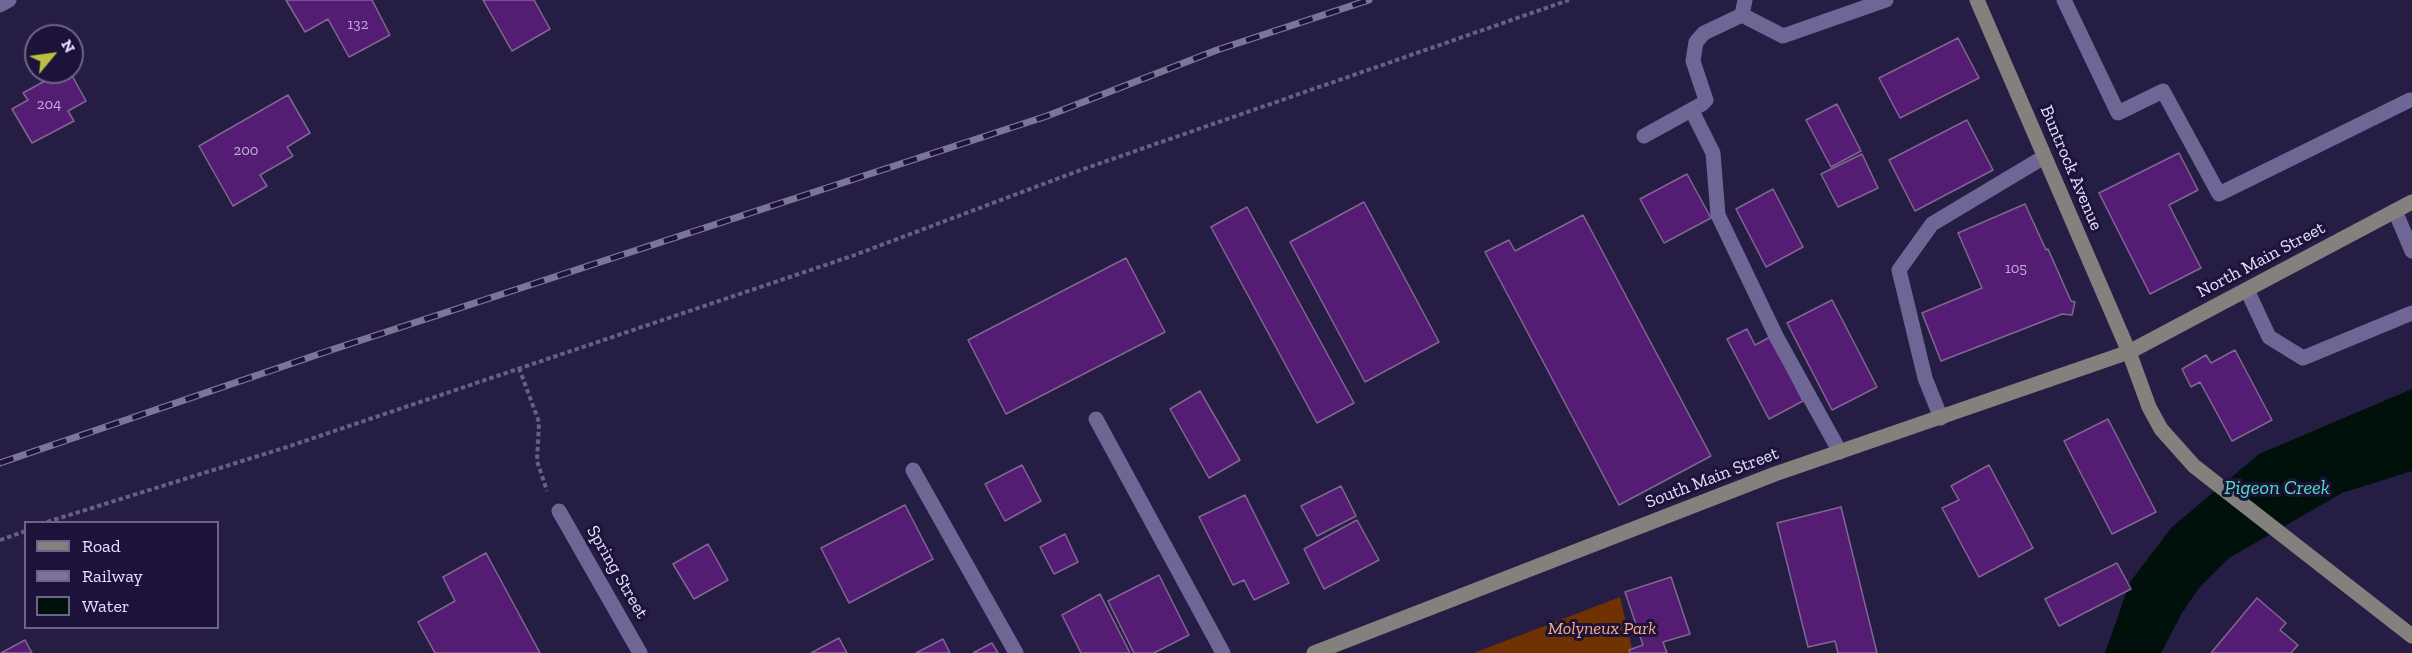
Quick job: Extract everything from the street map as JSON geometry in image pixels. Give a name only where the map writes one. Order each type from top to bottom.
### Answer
[{"type":"main road","name":"Buntrock Avenue","points":[[1977,0],[2128,352],[2149,407],[2161,429],[2194,466],[2216,485],[2412,636]]},
{"type":"main road","name":"North Main Street","points":[[2128,352],[2412,202]]},
{"type":"main road","name":"South Main Street","points":[[1314,653],[1775,474],[2128,352]]},
{"type":"street","points":[[0,5],[9,0]]},
{"type":"street","points":[[1644,136],[1692,111],[1706,99],[1693,61],[1696,42],[1704,33],[1743,8],[1783,36],[1886,0]]},
{"type":"street","points":[[2064,0],[2118,112],[2163,91],[2219,194],[2411,101]]},
{"type":"street","points":[[1692,111],[1713,153],[1718,215],[1777,338],[1840,452]]},
{"type":"street","points":[[1941,418],[1925,378],[1899,270],[1932,224],[2044,157]]},
{"type":"street","points":[[2395,212],[2412,251]]},
{"type":"street","points":[[2247,290],[2269,337],[2303,358],[2412,313]]},
{"type":"street","points":[[1096,419],[1222,653]]},
{"type":"street","points":[[913,470],[1016,653]]},
{"type":"street","name":"Spring Street","points":[[559,511],[640,653]]},
{"type":"path","points":[[50,521],[287,447],[852,256],[1078,171],[1569,0]]},
{"type":"path","points":[[519,368],[539,422],[537,461],[548,494],[559,511]]},
{"type":"path","points":[[0,540],[24,532]]},
{"type":"green space","name":"Molyneux Park","points":[[1620,597],[1633,653],[1474,653]]},
{"type":"water","name":"Pigeon Creek","points":[[2412,389],[2412,471],[2342,493],[2229,558],[2199,588],[2182,613],[2161,653],[2105,653],[2130,582],[2172,527],[2259,454]]},
{"type":"building","points":[[286,0],[372,0],[390,35],[349,57],[328,19],[305,32]]},
{"type":"building","points":[[483,0],[534,0],[550,29],[512,51]]},
{"type":"building","points":[[1958,38],[1979,78],[1900,118],[1879,78]]},
{"type":"building","points":[[39,84],[77,84],[86,101],[68,111],[74,121],[32,143],[12,109],[28,100],[23,93]]},
{"type":"building","points":[[288,95],[310,133],[287,147],[293,156],[260,175],[267,186],[233,206],[199,146]]},
{"type":"building","points":[[1837,104],[1861,151],[1831,167],[1806,120]]},
{"type":"building","points":[[1967,120],[1993,170],[1915,211],[1889,160]]},
{"type":"building","points":[[2179,153],[2198,190],[2169,205],[2201,268],[2150,294],[2099,193]]},
{"type":"building","points":[[1862,154],[1878,188],[1838,207],[1821,174]]},
{"type":"building","points":[[1687,174],[1711,218],[1664,243],[1640,199]]},
{"type":"building","points":[[1773,189],[1803,247],[1766,267],[1736,209]]},
{"type":"building","points":[[1364,202],[1439,342],[1365,382],[1290,242]]},
{"type":"building","points":[[2025,204],[2071,301],[2075,302],[2072,315],[2062,314],[1941,361],[1922,313],[1982,288],[1958,233]]},
{"type":"building","points":[[1247,207],[1354,403],[1317,423],[1211,227]]},
{"type":"building","points":[[1583,215],[1711,456],[1619,505],[1485,252],[1509,240],[1515,251]]},
{"type":"building","points":[[1126,258],[1165,332],[1006,414],[968,340]]},
{"type":"building","points":[[1832,300],[1877,387],[1832,410],[1787,323]]},
{"type":"building","points":[[1747,329],[1755,345],[1770,337],[1803,401],[1769,419],[1727,339]]},
{"type":"building","points":[[2235,350],[2272,420],[2232,441],[2200,382],[2191,387],[2182,369],[2206,355],[2211,363]]},
{"type":"building","points":[[1200,391],[1240,460],[1209,478],[1170,409]]},
{"type":"building","points":[[2108,419],[2156,512],[2112,534],[2064,441]]},
{"type":"building","points":[[1022,465],[1041,501],[1005,521],[985,484]]},
{"type":"building","points":[[1989,465],[2033,548],[1979,577],[1942,508],[1959,500],[1951,486]]},
{"type":"building","points":[[1341,486],[1356,516],[1317,536],[1301,506]]},
{"type":"building","points":[[1245,495],[1289,583],[1254,600],[1244,580],[1233,585],[1199,517]]},
{"type":"building","points":[[905,505],[933,559],[849,603],[821,548]]},
{"type":"building","points":[[1841,507],[1877,653],[1838,653],[1835,641],[1808,647],[1777,523]]},
{"type":"building","points":[[1357,520],[1379,560],[1324,589],[1304,549]]},
{"type":"building","points":[[1065,534],[1078,562],[1054,574],[1040,547]]},
{"type":"building","points":[[708,544],[728,580],[694,599],[673,564]]},
{"type":"building","points":[[486,553],[540,653],[435,653],[418,622],[455,601],[443,577]]},
{"type":"building","points":[[2117,563],[2131,589],[2059,626],[2045,599]]},
{"type":"building","points":[[1159,575],[1189,635],[1154,653],[1134,653],[1108,601]]},
{"type":"building","points":[[1671,577],[1690,634],[1663,642],[1667,653],[1630,653],[1629,650],[1643,645],[1625,592]]},
{"type":"building","points":[[1100,594],[1130,653],[1081,653],[1062,615]]},
{"type":"building","points":[[2257,598],[2286,623],[2280,630],[2298,645],[2291,653],[2211,653]]},
{"type":"building","points":[[839,638],[847,653],[811,653]]},
{"type":"building","points":[[943,639],[950,653],[916,653]]},
{"type":"building","points":[[25,640],[32,653],[1,653]]},
{"type":"building","points":[[992,643],[998,653],[973,653]]},
{"type":"railway","points":[[0,463],[331,350],[1047,116],[1217,50],[1369,0]]}]
